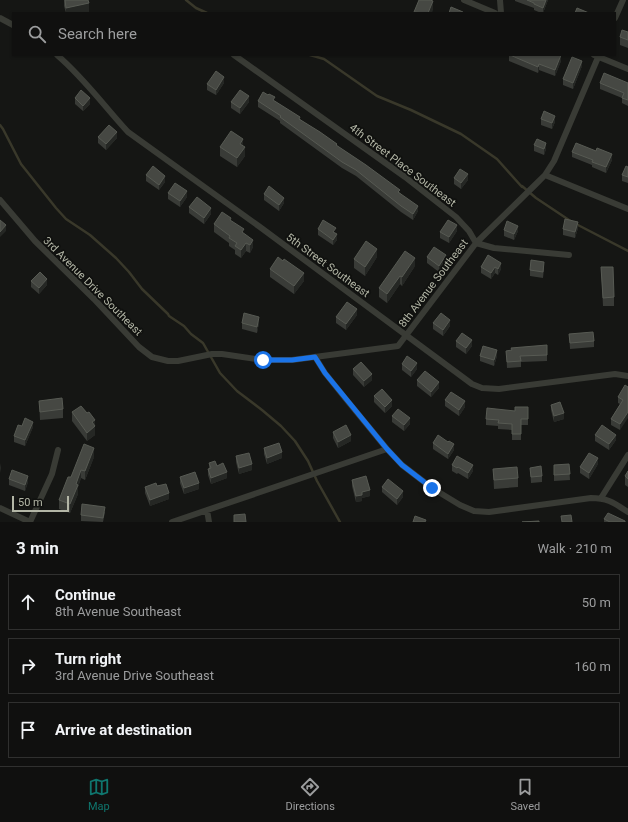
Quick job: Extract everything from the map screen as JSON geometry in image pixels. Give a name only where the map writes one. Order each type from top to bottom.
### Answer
[{"type":"street","points":[[464,0],[493,12]]},
{"type":"street","points":[[500,0],[501,12]]},
{"type":"street","points":[[616,16],[623,0]]},
{"type":"street","points":[[0,18],[12,24]]},
{"type":"street","name":"5th Street Southeast","points":[[58,56],[84,81],[128,132],[279,241],[472,384],[482,388],[499,389],[616,374],[628,376]]},
{"type":"street","name":"4th Street Place Southeast","points":[[235,56],[405,177],[456,217],[469,231],[476,242]]},
{"type":"street","points":[[597,56],[628,69]]},
{"type":"street","name":"8th Avenue Southeast","points":[[185,360],[212,354],[222,354],[273,361],[292,360],[398,346],[476,242],[545,174],[554,161],[597,56]]},
{"type":"street","points":[[545,174],[628,209]]},
{"type":"street","name":"3rd Avenue Drive Southeast","points":[[0,200],[35,242],[94,299],[139,347],[152,357],[168,361],[185,360]]},
{"type":"street","points":[[476,242],[494,248],[568,255]]},
{"type":"street","points":[[315,357],[325,373],[387,449],[402,465],[432,488],[460,505],[474,510],[489,512],[591,498],[601,498],[610,500],[628,512]]},
{"type":"street","points":[[172,522],[387,449]]},
{"type":"street","points":[[0,508],[30,522],[52,474],[58,450]]},
{"type":"street","points":[[601,498],[628,455]]},
{"type":"street","points":[[207,510],[209,522]]},
{"type":"building","points":[[65,0],[88,0],[89,3],[66,8]]},
{"type":"building","points":[[419,0],[433,1],[428,12],[414,12]]},
{"type":"building","points":[[527,0],[546,0],[543,8]]},
{"type":"building","points":[[451,7],[463,12],[449,12]]},
{"type":"building","points":[[577,8],[587,12],[575,12]]},
{"type":"building","points":[[622,30],[628,32],[628,40],[620,37]]},
{"type":"building","points":[[512,56],[561,56],[555,70],[539,64],[538,67]]},
{"type":"building","points":[[572,57],[582,61],[573,83],[563,79]]},
{"type":"building","points":[[216,71],[224,77],[216,90],[207,84]]},
{"type":"building","points":[[604,73],[628,83],[628,100],[622,98],[624,93],[600,83]]},
{"type":"building","points":[[81,90],[90,98],[83,106],[75,98]]},
{"type":"building","points":[[240,90],[249,96],[240,108],[231,102]]},
{"type":"building","points":[[263,92],[275,97],[273,100],[300,117],[299,119],[320,132],[400,190],[398,192],[418,206],[413,214],[356,170],[342,162],[280,117],[281,116],[258,101]]},
{"type":"building","points":[[544,111],[555,116],[552,123],[541,119]]},
{"type":"building","points":[[109,125],[117,132],[106,144],[98,137]]},
{"type":"building","points":[[231,131],[243,139],[240,144],[245,147],[237,158],[220,147]]},
{"type":"building","points":[[537,139],[546,143],[544,149],[534,145]]},
{"type":"building","points":[[576,143],[596,151],[597,148],[612,154],[606,167],[572,152]]},
{"type":"building","points":[[153,166],[165,176],[159,185],[146,175]]},
{"type":"building","points":[[626,166],[628,167],[628,177],[622,175]]},
{"type":"building","points":[[460,169],[468,174],[461,183],[454,178]]},
{"type":"building","points":[[175,183],[187,191],[180,201],[168,193]]},
{"type":"building","points":[[269,186],[284,198],[279,205],[264,194]]},
{"type":"building","points":[[197,197],[211,208],[204,218],[189,207]]},
{"type":"building","points":[[222,212],[231,218],[230,220],[244,229],[242,232],[253,240],[250,245],[246,243],[241,250],[235,246],[237,243],[229,238],[230,236],[214,224]]},
{"type":"building","points":[[565,219],[578,222],[575,232],[563,229]]},
{"type":"building","points":[[0,220],[6,225],[0,232]]},
{"type":"building","points":[[323,220],[336,228],[333,232],[337,234],[333,240],[318,229]]},
{"type":"building","points":[[448,220],[457,225],[449,237],[440,232]]},
{"type":"building","points":[[507,221],[518,226],[514,234],[504,230]]},
{"type":"building","points":[[366,241],[377,249],[365,267],[354,259]]},
{"type":"building","points":[[434,247],[446,255],[439,266],[427,257]]},
{"type":"building","points":[[405,251],[415,258],[402,277],[400,276],[387,294],[379,288]]},
{"type":"building","points":[[488,255],[501,263],[498,269],[495,267],[491,273],[481,267]]},
{"type":"building","points":[[278,257],[283,261],[284,259],[304,273],[294,286],[270,269]]},
{"type":"building","points":[[531,260],[544,262],[543,272],[530,270]]},
{"type":"building","points":[[601,267],[613,267],[614,297],[603,298]]},
{"type":"building","points":[[40,272],[47,279],[39,288],[31,281]]},
{"type":"building","points":[[347,302],[357,309],[346,324],[336,317]]},
{"type":"building","points":[[244,313],[259,317],[257,327],[242,323]]},
{"type":"building","points":[[441,313],[450,320],[443,330],[433,323]]},
{"type":"building","points":[[593,332],[594,341],[570,343],[569,334]]},
{"type":"building","points":[[462,333],[472,340],[466,348],[456,341]]},
{"type":"building","points":[[547,345],[547,355],[520,356],[521,361],[507,362],[506,351],[512,350],[511,348]]},
{"type":"building","points":[[483,346],[497,350],[494,360],[480,356]]},
{"type":"building","points":[[407,356],[417,363],[411,371],[402,364]]},
{"type":"building","points":[[361,362],[372,374],[364,381],[353,369]]},
{"type":"building","points":[[425,371],[439,382],[431,392],[417,380]]},
{"type":"building","points":[[625,385],[628,387],[628,412],[620,424],[611,419],[623,400],[618,397]]},
{"type":"building","points":[[382,389],[392,400],[385,407],[374,396]]},
{"type":"building","points":[[451,392],[465,401],[459,410],[445,400]]},
{"type":"building","points":[[62,398],[63,409],[40,412],[39,401]]},
{"type":"building","points":[[560,402],[564,413],[554,416],[551,405]]},
{"type":"building","points":[[81,406],[87,413],[89,412],[95,420],[92,422],[95,426],[87,433],[72,412]]},
{"type":"building","points":[[515,407],[528,407],[528,419],[521,419],[521,434],[512,434],[512,424],[498,423],[499,420],[486,419],[487,408],[515,411]]},
{"type":"building","points":[[398,409],[410,418],[404,425],[392,416]]},
{"type":"building","points":[[25,418],[33,422],[25,440],[14,436],[18,425],[22,426]]},
{"type":"building","points":[[346,425],[351,435],[338,442],[333,432]]},
{"type":"building","points":[[602,425],[616,435],[609,444],[595,435]]},
{"type":"building","points":[[438,435],[454,444],[448,454],[433,443]]},
{"type":"building","points":[[279,443],[282,452],[267,458],[264,448]]},
{"type":"building","points":[[84,444],[94,448],[85,471],[81,470],[76,484],[78,485],[70,504],[59,500],[68,477],[71,477]]},
{"type":"building","points":[[249,453],[252,464],[239,468],[236,456]]},
{"type":"building","points":[[589,453],[598,458],[589,473],[580,467]]},
{"type":"building","points":[[457,456],[473,465],[468,473],[452,465]]},
{"type":"building","points":[[215,461],[217,466],[223,463],[227,472],[211,478],[208,469],[211,468],[209,463]]},
{"type":"building","points":[[569,464],[570,474],[554,475],[554,465]]},
{"type":"building","points":[[541,466],[542,476],[531,477],[530,468]]},
{"type":"building","points":[[517,467],[518,478],[494,480],[493,469]]},
{"type":"building","points":[[12,470],[28,476],[25,485],[9,479]]},
{"type":"building","points":[[628,471],[628,479],[625,476]]},
{"type":"building","points":[[195,472],[199,483],[184,488],[180,477]]},
{"type":"building","points":[[366,476],[370,490],[362,492],[362,495],[356,496],[352,480]]},
{"type":"building","points":[[388,479],[403,491],[397,499],[382,487]]},
{"type":"building","points":[[156,483],[157,486],[166,484],[169,493],[150,500],[145,487]]},
{"type":"building","points":[[82,504],[105,507],[103,518],[81,515]]},
{"type":"building","points":[[608,513],[625,522],[610,522],[604,519]]},
{"type":"building","points":[[245,514],[246,522],[234,522],[234,515]]},
{"type":"building","points":[[571,515],[572,522],[562,522],[561,516]]},
{"type":"building","points":[[415,516],[426,520],[425,522],[413,522]]},
{"type":"waterway","points":[[186,0],[196,8],[205,12]]},
{"type":"waterway","points":[[314,56],[324,59],[377,96],[411,110],[461,134],[497,159],[522,187],[572,222]]},
{"type":"waterway","points":[[0,125],[21,164],[66,219],[90,235],[116,258],[142,289],[169,316],[184,326],[191,334],[203,343],[220,373],[237,391],[281,426],[295,441],[308,461],[317,481],[340,522]]},
{"type":"waterway","points":[[576,224],[628,251]]},
{"type":"route","points":[[263,360],[292,360],[315,357],[325,373],[387,449],[402,465],[432,488]]}]
